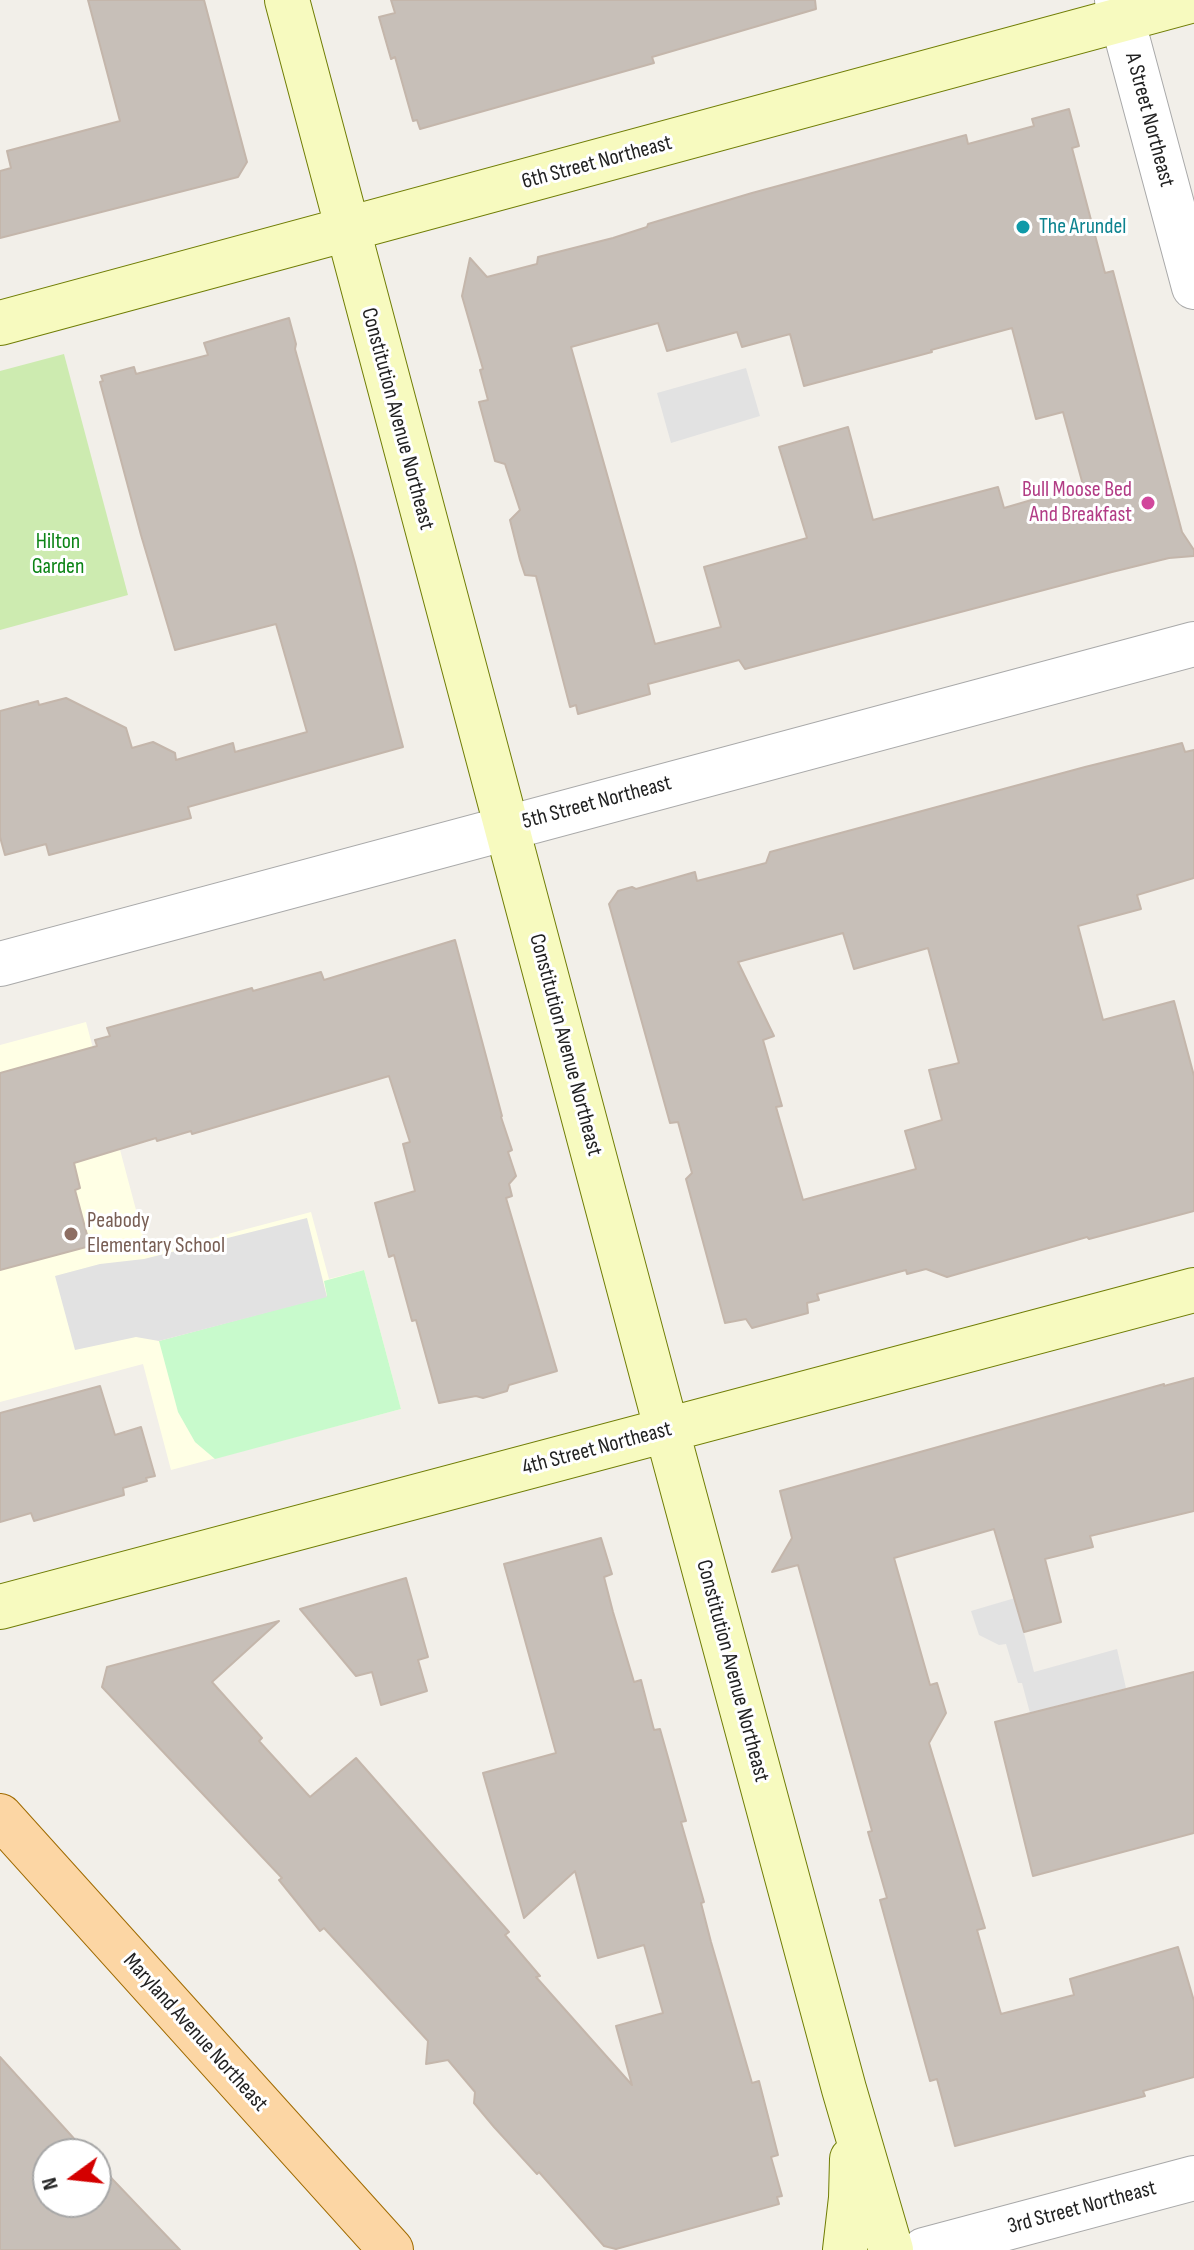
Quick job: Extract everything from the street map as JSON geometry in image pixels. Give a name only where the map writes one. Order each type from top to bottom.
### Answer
[{"type":"main road","name":"Constitution Avenue Northeast","points":[[287,0],[667,1431],[844,2089],[891,2250]]},
{"type":"main road","name":"6th Street Northeast","points":[[0,323],[347,229],[1120,10],[1194,0]]},
{"type":"main road","name":"4th Street Northeast","points":[[0,1607],[1194,1290]]},
{"type":"main road","name":"Maryland Avenue Northeast","points":[[0,1816],[391,2250]]},
{"type":"main road","name":"Constitution Avenue Northeast","points":[[844,2089],[852,2177],[845,2250]]},
{"type":"street","name":"A Street Northeast","points":[[1120,10],[1194,287]]},
{"type":"street","name":"5th Street Northeast","points":[[0,964],[1194,644]]},
{"type":"street","name":"3rd Street Northeast","points":[[924,2250],[1194,2178]]},
{"type":"shaded area","points":[[746,368],[760,416],[671,443],[657,393]]},
{"type":"shaded area","name":"Peabody Elementary School","points":[[86,1022],[148,1255],[311,1212],[329,1279],[364,1270],[401,1409],[171,1470],[143,1364],[0,1402],[0,1045]]},
{"type":"shaded area","points":[[307,1218],[327,1297],[159,1341],[136,1337],[75,1350],[55,1276],[100,1264],[144,1259]]},
{"type":"shaded area","points":[[1015,1598],[1034,1672],[1117,1649],[1126,1688],[1030,1713],[1006,1644],[999,1645],[979,1635],[971,1611]]},
{"type":"green space","name":"Hilton Garden","points":[[64,354],[128,595],[0,630],[0,371]]},
{"type":"green space","points":[[364,1270],[401,1409],[215,1459],[195,1442],[178,1412],[159,1341],[327,1296],[324,1281]]},
{"type":"building","points":[[88,0],[204,0],[247,162],[238,177],[0,238],[0,171],[11,168],[7,151],[120,121]]},
{"type":"building","points":[[391,0],[815,0],[816,9],[652,57],[654,63],[420,129],[417,120],[413,121],[395,57],[391,59],[379,17],[395,13]]},
{"type":"building","points":[[1069,109],[1079,146],[1072,148],[1105,273],[1113,271],[1182,532],[1194,550],[1194,556],[1169,558],[1112,572],[745,669],[739,660],[648,684],[650,694],[578,714],[576,705],[570,707],[536,576],[525,575],[520,560],[510,520],[520,510],[505,464],[495,461],[479,402],[488,400],[480,370],[483,369],[462,296],[470,258],[487,277],[537,264],[538,257],[613,238],[647,227],[648,224],[752,193],[966,135],[968,144],[1034,126],[1032,119]],"holes":[[[658,323],[667,351],[737,332],[742,347],[790,334],[804,386],[1012,328],[1036,419],[1063,412],[1083,485],[1004,508],[998,487],[873,520],[848,427],[779,447],[807,538],[704,567],[721,627],[655,644],[571,347]]]},
{"type":"building","points":[[289,318],[403,747],[188,807],[191,818],[49,855],[46,844],[5,855],[0,837],[0,711],[38,701],[39,705],[66,698],[126,728],[132,748],[153,742],[175,753],[176,760],[233,743],[235,752],[307,732],[276,624],[175,650],[100,382],[103,381],[101,376],[134,367],[136,374],[208,355],[204,343]]},
{"type":"building","points":[[1182,743],[1185,752],[1194,750],[1194,878],[1137,895],[1141,909],[1078,926],[1103,1020],[1174,1001],[1194,1076],[1194,1211],[1089,1239],[1087,1237],[947,1277],[926,1269],[907,1274],[906,1270],[817,1294],[819,1300],[807,1303],[808,1313],[752,1328],[746,1319],[725,1323],[686,1179],[692,1173],[678,1122],[670,1123],[609,904],[618,891],[695,872],[697,881],[766,863],[770,852]],"holes":[[[843,933],[854,969],[928,948],[959,1063],[929,1070],[942,1120],[905,1131],[916,1169],[803,1200],[776,1107],[782,1106],[763,1040],[774,1036],[738,962]]]},
{"type":"building","points":[[455,940],[512,1150],[508,1152],[516,1176],[509,1184],[512,1196],[506,1198],[557,1371],[509,1385],[507,1391],[483,1398],[476,1396],[439,1403],[416,1320],[412,1321],[394,1255],[389,1257],[375,1203],[415,1191],[403,1144],[410,1142],[389,1076],[192,1134],[191,1131],[157,1141],[156,1138],[74,1163],[80,1188],[75,1190],[90,1246],[0,1270],[0,1073],[97,1046],[95,1040],[110,1036],[107,1028],[321,972],[324,980]]},
{"type":"building","points":[[1194,1378],[1194,1511],[1090,1536],[1093,1547],[1045,1559],[1061,1622],[1024,1632],[994,1529],[894,1558],[930,1685],[937,1683],[946,1713],[929,1743],[985,1928],[977,1930],[1001,2014],[1074,1995],[1070,1979],[1178,1947],[1194,2001],[1194,2077],[1143,2091],[1145,2096],[955,2146],[937,2079],[930,2081],[880,1900],[887,1898],[868,1832],[872,1831],[798,1565],[772,1572],[792,1538],[780,1491]]},
{"type":"building","points":[[100,1386],[115,1435],[141,1427],[155,1476],[123,1488],[124,1495],[34,1521],[31,1513],[0,1522],[0,1413]]},
{"type":"building","points":[[601,1538],[612,1574],[604,1577],[613,1612],[634,1682],[641,1680],[654,1730],[660,1729],[686,1821],[681,1822],[704,1902],[701,1903],[711,1942],[752,2083],[759,2081],[778,2155],[771,2157],[782,2196],[777,2197],[779,2204],[616,2249],[604,2246],[539,2172],[537,2174],[494,2127],[474,2103],[475,2092],[448,2060],[426,2064],[428,2041],[324,1928],[320,1931],[279,1880],[282,1878],[102,1687],[107,1667],[279,1621],[212,1682],[262,1738],[259,1741],[310,1797],[356,1758],[509,1932],[505,1935],[540,1976],[536,1977],[632,2085],[616,2026],[663,2013],[644,1945],[598,1958],[575,1871],[524,1918],[483,1773],[556,1753],[504,1564]]},
{"type":"building","points":[[406,1578],[428,1657],[418,1660],[427,1691],[381,1705],[372,1672],[356,1676],[300,1609]]},
{"type":"building","points":[[1194,1672],[1194,1833],[1033,1876],[995,1722]]},
{"type":"building","points":[[0,2057],[73,2138],[32,2138],[32,2218],[112,2218],[112,2179],[180,2250],[0,2250]]},
{"type":"place","name":"The Arundel","points":[[1023,227]]},
{"type":"place","name":"Bull Moose Bed And Breakfast","points":[[1148,503]]},
{"type":"place","name":"Peabody Elementary School","points":[[71,1234]]}]
